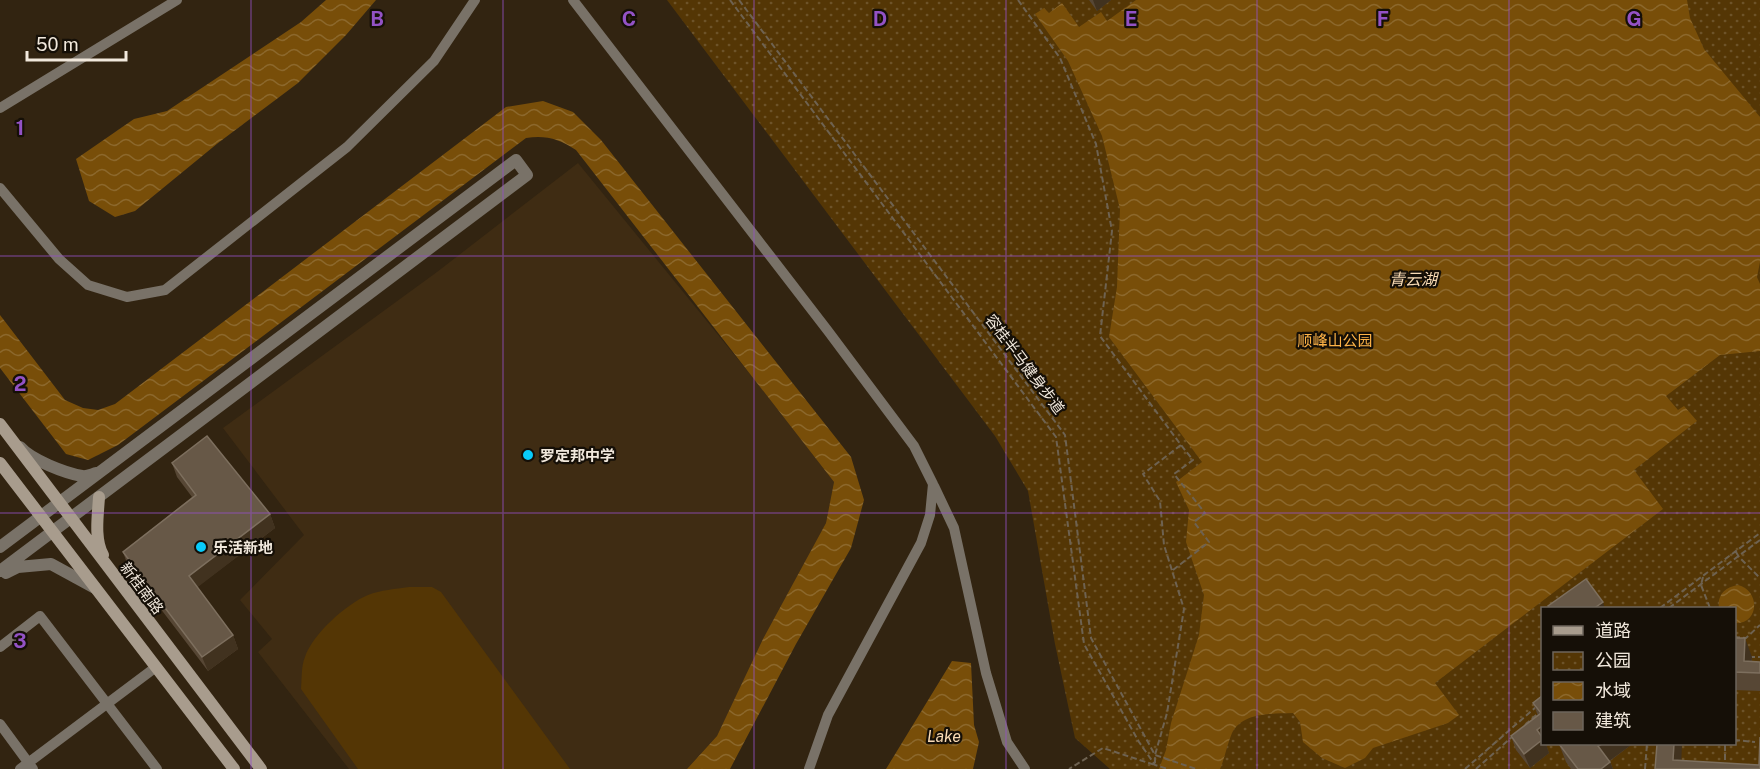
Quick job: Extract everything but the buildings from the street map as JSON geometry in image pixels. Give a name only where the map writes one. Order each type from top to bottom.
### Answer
[{"type":"main road","name":"新桂南路","points":[[2,426],[261,769]]},
{"type":"main road","points":[[0,463],[234,769]]},
{"type":"main road","points":[[99,497],[100,549],[115,577]]},
{"type":"street","points":[[0,108],[177,0]]},
{"type":"street","points":[[0,188],[59,259],[88,285],[127,297],[165,290],[347,147],[435,61],[475,0]]},
{"type":"street","points":[[573,0],[914,446],[954,528],[986,673],[1008,742],[1025,769]]},
{"type":"street","points":[[0,547],[516,159],[527,175],[0,571]]},
{"type":"street","points":[[2,426],[26,454],[62,470],[85,477],[100,471]]},
{"type":"street","points":[[809,769],[828,716],[921,543],[930,515],[933,484]]},
{"type":"street","points":[[0,577],[18,567],[51,564],[95,588]]},
{"type":"street","points":[[0,647],[40,616],[107,703],[151,767]]},
{"type":"street","points":[[0,724],[27,767],[156,666]]},
{"type":"path","points":[[730,0],[1056,437],[1084,644],[1138,742],[1155,765]]},
{"type":"path","name":"容桂半马健身步道","points":[[739,0],[1065,435],[1091,638],[1155,755]]},
{"type":"path","points":[[1018,0],[1060,58],[1096,144],[1112,231],[1100,336],[1193,460],[1174,474],[1205,513],[1194,522],[1209,542],[1172,570]]},
{"type":"path","points":[[1155,765],[1155,755],[1167,713],[1184,609],[1164,545],[1160,501],[1143,474],[1181,445]]},
{"type":"path","points":[[1663,607],[1760,533]]},
{"type":"path","points":[[1672,607],[1760,540]]},
{"type":"path","points":[[1736,551],[1760,578]]},
{"type":"path","points":[[1703,576],[1701,585],[1709,607]]},
{"type":"path","points":[[1736,637],[1746,638],[1760,625]]},
{"type":"path","points":[[1743,656],[1760,657]]},
{"type":"path","points":[[1465,769],[1541,702]]},
{"type":"path","points":[[1476,769],[1541,711]]},
{"type":"path","points":[[1736,740],[1755,742]]},
{"type":"path","points":[[1645,769],[1647,745]]},
{"type":"path","points":[[1725,745],[1725,769]]},
{"type":"path","points":[[1069,769],[1103,747],[1168,769]]},
{"type":"path","points":[[1155,755],[1196,769]]},
{"type":"shaded area","name":"罗定邦中学","points":[[578,163],[759,385],[834,482],[826,523],[717,736],[687,769],[349,769],[258,652],[272,639],[240,600],[304,535],[223,428],[437,272]]},
{"type":"green space","name":"青云湖","points":[[667,0],[1760,0],[1760,769],[1110,769],[1075,738],[1055,644],[1028,491],[995,436]]},
{"type":"green space","points":[[409,587],[432,587],[441,592],[570,769],[358,769],[301,689],[302,668],[315,639],[350,605],[373,593]]},
{"type":"water","points":[[326,0],[376,0],[346,35],[298,83],[218,143],[135,211],[115,217],[89,201],[76,159],[134,119],[167,111],[301,22]]},
{"type":"water","name":"青云湖","points":[[1136,0],[1687,0],[1690,18],[1704,49],[1760,117],[1760,262],[1757,277],[1760,284],[1760,351],[1720,355],[1666,396],[1678,410],[1684,406],[1697,421],[1634,470],[1663,509],[1435,683],[1459,715],[1448,723],[1373,748],[1365,758],[1345,768],[1322,758],[1303,742],[1300,722],[1293,713],[1259,715],[1243,721],[1232,733],[1220,769],[1159,769],[1199,635],[1204,595],[1186,542],[1189,510],[1176,482],[1202,462],[1109,337],[1117,287],[1120,209],[1102,136],[1068,61],[1035,14],[1044,8],[1049,13],[1062,3],[1079,27],[1101,12],[1107,21]]},
{"type":"water","points":[[543,101],[573,112],[601,140],[851,457],[864,500],[851,548],[796,644],[730,769],[687,769],[717,736],[763,639],[826,523],[834,482],[576,150],[570,146],[546,138],[526,138],[118,445],[88,460],[66,454],[0,368],[0,315],[65,400],[83,408],[98,410],[115,404],[506,107]]},
{"type":"water","points":[[1738,585],[1745,588],[1753,599],[1753,613],[1743,622],[1736,623],[1736,607],[1719,607],[1719,599],[1729,588]]},
{"type":"water","name":"Lake","points":[[952,661],[971,663],[974,725],[979,742],[973,769],[886,769]]},
{"type":"place","name":"罗定邦中学","points":[[528,455]]},
{"type":"place","name":"乐活新地","points":[[201,547]]},
{"type":"park label","name":"顺峰山公园","points":[[1335,340]]}]
